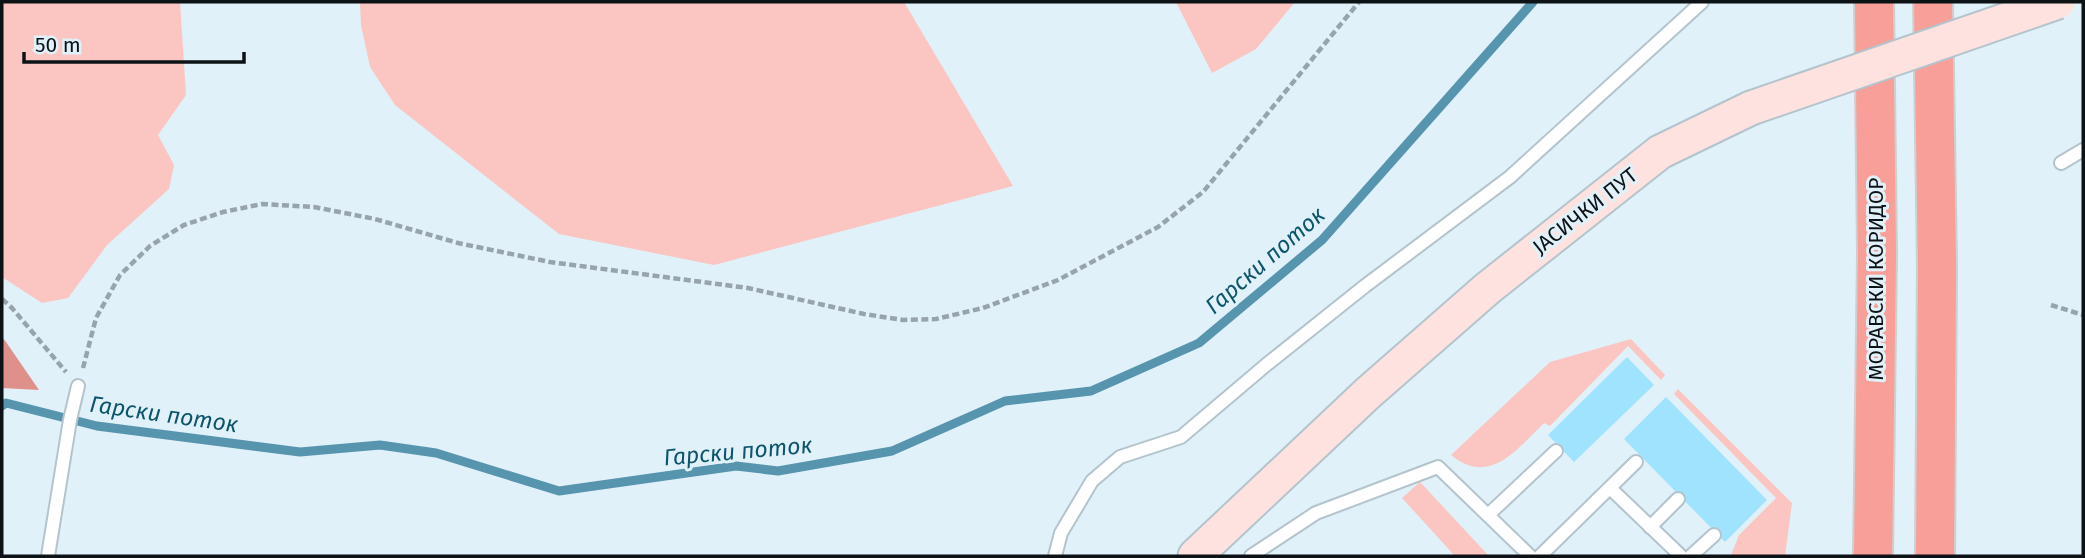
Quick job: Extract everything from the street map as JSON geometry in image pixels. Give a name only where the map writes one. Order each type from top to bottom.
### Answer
[{"type":"highway","name":"МОРАВСКИ КОРИДОР","points":[[1873,556],[1877,323],[1874,2]]},
{"type":"highway","points":[[1933,2],[1937,267],[1935,556]]},
{"type":"main road","name":"ЈАСИЧКИ ПУТ","points":[[1195,556],[1368,393],[1488,288],[1660,152],[1751,108],[2058,2]]},
{"type":"lane","points":[[1055,556],[1061,533],[1093,481],[1120,457],[1181,437],[1365,286],[1510,177],[1702,2]]},
{"type":"lane","points":[[2061,163],[2083,150]]},
{"type":"lane","points":[[48,556],[78,386]]},
{"type":"lane","points":[[1488,515],[1556,451]]},
{"type":"lane","points":[[1540,556],[1636,461]]},
{"type":"lane","points":[[1251,556],[1316,513],[1438,467],[1530,556]]},
{"type":"lane","points":[[1610,488],[1681,556]]},
{"type":"lane","points":[[1650,527],[1678,499]]},
{"type":"lane","points":[[1691,556],[1714,535]]},
{"type":"path","points":[[78,386],[96,318],[120,275],[150,246],[184,225],[223,212],[262,204],[314,207],[375,219],[458,243],[550,262],[748,288],[903,320],[936,319],[983,308],[1058,280],[1158,228],[1194,199],[1249,138],[1359,2]]},
{"type":"path","points":[[2,299],[78,386]]},
{"type":"path","points":[[2051,305],[2083,315]]},
{"type":"shaded area","points":[[2,2],[180,2],[186,95],[158,135],[174,165],[169,189],[107,245],[68,298],[42,303],[2,277]]},
{"type":"shaded area","points":[[360,2],[904,2],[1013,186],[714,265],[559,234],[395,105],[370,67],[361,25]]},
{"type":"shaded area","points":[[1176,2],[1295,2],[1256,49],[1212,73]]},
{"type":"shaded area","points":[[2,337],[6,342],[39,390],[2,388]]},
{"type":"shaded area","points":[[1631,339],[1665,375],[1661,380],[1628,346],[1550,426],[1544,423],[1502,461],[1478,467],[1465,464],[1451,455],[1550,362]]},
{"type":"shaded area","points":[[1678,389],[1792,503],[1785,556],[1731,555],[1739,535],[1776,498],[1674,394]]},
{"type":"shaded area","points":[[1420,482],[1489,556],[1455,556],[1402,498]]},
{"type":"building","points":[[1627,357],[1654,385],[1574,462],[1548,435]]},
{"type":"building","points":[[1666,397],[1767,500],[1725,542],[1624,439]]},
{"type":"waterway","name":"Гарски поток","points":[[2,406],[6,403],[97,426],[300,452],[380,445],[436,453],[559,491],[736,466],[778,471],[892,451],[1005,401],[1091,391],[1199,343],[1322,240],[1533,2]]}]
